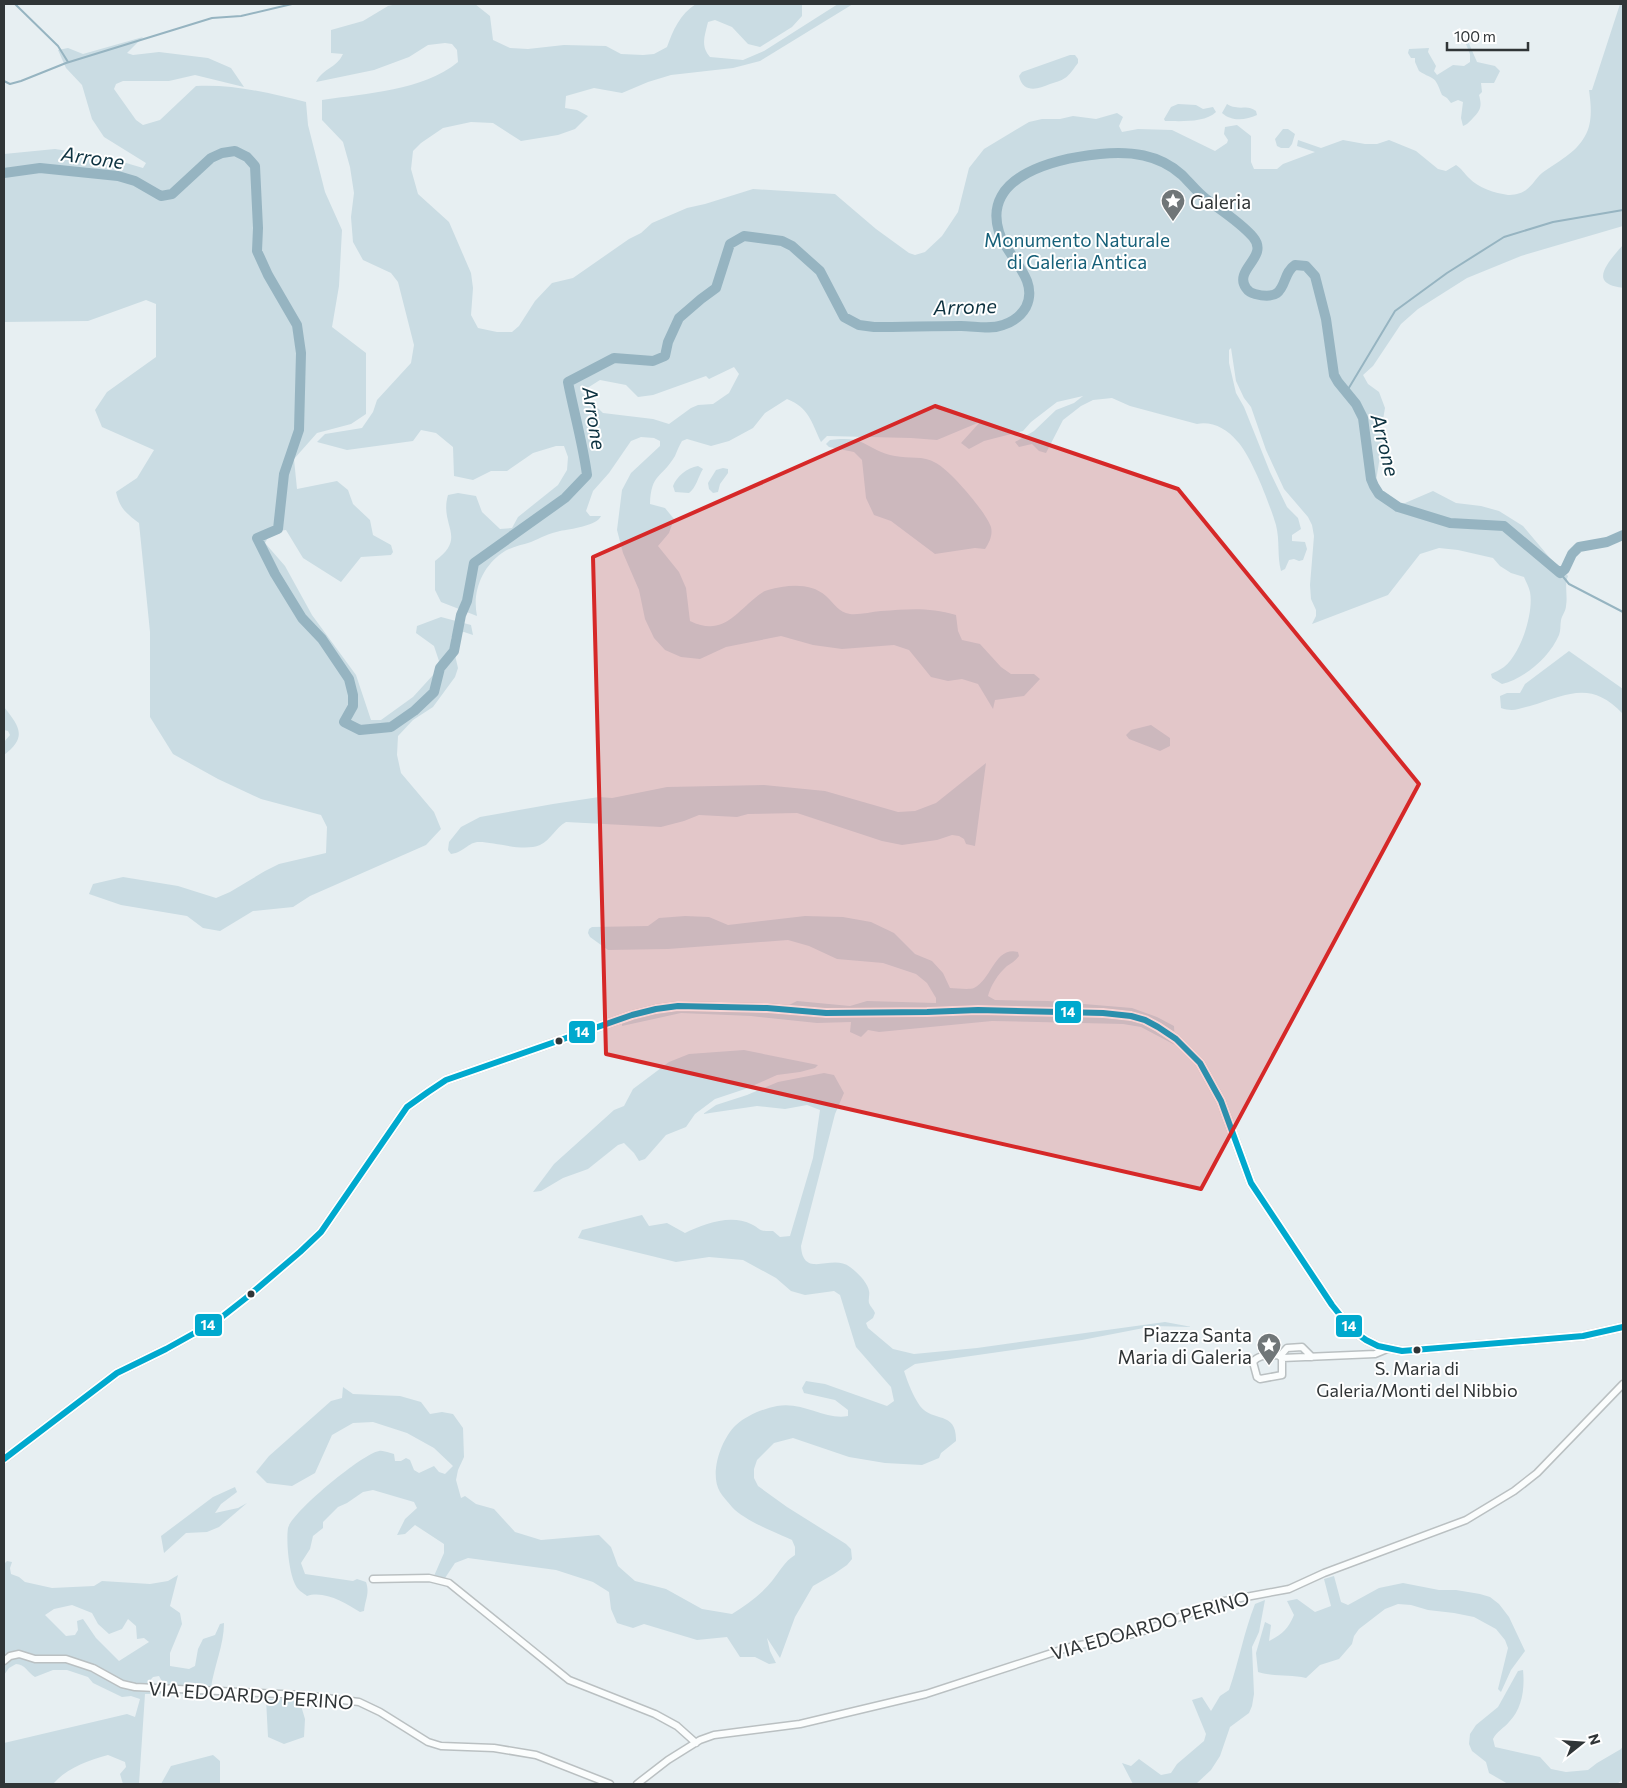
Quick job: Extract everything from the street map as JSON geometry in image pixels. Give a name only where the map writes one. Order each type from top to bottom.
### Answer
[{"type":"street","points":[[4,1459],[116,1373],[166,1349],[218,1320],[300,1252],[321,1232],[407,1107],[446,1080],[632,1015],[678,1006],[767,1008],[826,1013],[978,1010],[1104,1013],[1131,1016],[1158,1026],[1176,1039],[1190,1052],[1207,1075],[1221,1101],[1251,1183],[1332,1305],[1352,1330],[1366,1340],[1387,1349],[1402,1351],[1584,1336],[1623,1328]]},
{"type":"street","points":[[1312,1357],[1302,1347],[1287,1348],[1281,1357],[1282,1375],[1260,1379],[1255,1375],[1253,1362],[1259,1356],[1281,1357],[1312,1357],[1375,1354],[1387,1349]]},
{"type":"street","name":"VIA EDOARDO PERINO","points":[[637,1784],[668,1760],[696,1742],[719,1733],[806,1723],[926,1694],[1062,1649],[1143,1631],[1219,1602],[1289,1590],[1329,1571],[1466,1520],[1489,1507],[1537,1473],[1623,1384]]},
{"type":"street","points":[[373,1579],[429,1578],[449,1583],[569,1680],[655,1714],[677,1726],[696,1742]]},
{"type":"street","name":"VIA EDOARDO PERINO","points":[[4,1661],[10,1656],[20,1654],[35,1659],[66,1659],[92,1668],[122,1684],[135,1687],[302,1696],[359,1702],[380,1712],[428,1742],[441,1746],[494,1748],[536,1755],[610,1784]]},
{"type":"highlighted area","points":[[935,406],[1178,489],[1419,784],[1201,1189],[606,1054],[593,557]]},
{"type":"green space","name":"Monumento Naturale di Galeria Antica","points":[[397,4],[475,4],[490,16],[493,40],[510,48],[528,49],[564,45],[606,46],[621,54],[643,55],[654,54],[667,47],[678,23],[690,8],[696,4],[802,4],[802,16],[792,27],[760,47],[748,44],[732,27],[715,20],[708,22],[704,45],[710,57],[743,60],[764,51],[838,4],[853,4],[760,61],[733,68],[671,75],[622,93],[594,88],[566,96],[565,108],[577,110],[588,116],[575,129],[558,135],[521,141],[493,123],[471,122],[443,128],[421,143],[413,151],[411,169],[418,194],[449,222],[471,273],[473,288],[471,315],[478,328],[497,332],[512,332],[519,326],[535,301],[552,283],[573,278],[629,239],[641,233],[652,223],[687,208],[753,189],[835,194],[876,229],[909,253],[915,255],[925,252],[942,236],[958,212],[969,168],[984,149],[1029,122],[1042,119],[1060,119],[1073,116],[1096,119],[1117,113],[1123,117],[1119,126],[1122,132],[1138,129],[1172,130],[1215,151],[1227,143],[1228,140],[1224,134],[1225,127],[1237,125],[1251,136],[1251,162],[1254,169],[1277,169],[1283,164],[1315,152],[1297,146],[1298,140],[1321,148],[1343,140],[1377,144],[1389,140],[1416,151],[1438,169],[1446,171],[1456,165],[1473,182],[1487,190],[1508,195],[1519,193],[1528,188],[1542,173],[1577,147],[1588,131],[1591,107],[1589,90],[1592,90],[1620,4],[1623,4],[1623,226],[1521,256],[1467,278],[1418,309],[1401,324],[1373,366],[1363,375],[1368,384],[1379,392],[1385,408],[1381,431],[1383,438],[1376,481],[1380,495],[1391,505],[1405,503],[1433,491],[1456,503],[1481,506],[1499,511],[1523,526],[1568,576],[1566,583],[1566,608],[1561,620],[1560,633],[1555,643],[1543,659],[1519,677],[1502,684],[1492,678],[1491,674],[1510,661],[1521,643],[1530,610],[1531,600],[1528,586],[1524,577],[1511,573],[1500,566],[1493,558],[1439,548],[1420,554],[1388,595],[1312,624],[1316,616],[1316,610],[1311,599],[1310,585],[1314,536],[1312,525],[1308,517],[1284,489],[1266,450],[1251,407],[1244,398],[1236,381],[1231,348],[1229,350],[1229,363],[1236,393],[1244,407],[1270,472],[1287,507],[1298,518],[1301,529],[1292,535],[1292,541],[1305,542],[1307,549],[1303,560],[1289,560],[1285,569],[1281,571],[1276,525],[1269,505],[1248,457],[1233,437],[1214,425],[1197,424],[1130,406],[1112,398],[1093,400],[1081,406],[1063,420],[1046,453],[1039,451],[1032,444],[1019,447],[1015,442],[1034,431],[1056,410],[1074,403],[1083,396],[1057,402],[1031,422],[1023,431],[984,441],[969,449],[961,443],[980,422],[937,440],[827,436],[821,442],[809,416],[800,407],[787,399],[765,413],[753,428],[729,441],[711,446],[687,439],[682,441],[675,456],[655,481],[652,487],[650,504],[665,508],[674,519],[669,533],[658,546],[679,572],[686,588],[690,621],[701,625],[718,625],[733,617],[764,591],[790,586],[813,588],[826,596],[840,610],[850,614],[919,609],[956,615],[958,631],[962,640],[980,644],[1001,667],[1011,674],[1034,674],[1040,679],[1024,696],[995,700],[993,709],[978,684],[962,679],[948,681],[931,677],[909,650],[894,645],[842,649],[813,645],[781,636],[726,647],[700,659],[681,657],[665,650],[654,638],[645,619],[639,590],[623,553],[617,530],[622,490],[631,473],[660,446],[660,441],[654,438],[641,437],[631,441],[609,473],[593,491],[586,511],[590,516],[601,516],[598,519],[589,525],[553,533],[512,548],[505,551],[489,565],[477,589],[477,616],[441,602],[435,590],[435,561],[445,553],[450,545],[451,538],[446,506],[448,495],[458,493],[476,496],[482,512],[500,529],[512,528],[518,517],[558,485],[567,470],[568,457],[564,446],[556,446],[533,453],[507,471],[491,471],[473,480],[454,476],[453,447],[436,433],[421,430],[413,441],[347,450],[317,442],[325,434],[362,428],[373,412],[377,400],[411,363],[414,345],[398,282],[391,273],[363,260],[353,242],[351,217],[354,193],[350,167],[343,142],[322,120],[322,100],[375,93],[428,79],[444,72],[458,62],[457,50],[452,44],[428,45],[409,57],[374,70],[316,82],[323,73],[337,63],[343,54],[331,53],[331,30],[363,21],[388,6]],"holes":[[[734,367],[739,374],[729,393],[713,404],[698,405],[691,408],[669,424],[653,419],[603,413],[581,392],[600,380],[626,385],[638,397],[653,395],[706,376],[709,379]]]},
{"type":"green space","points":[[143,37],[127,53],[133,55],[159,52],[208,58],[231,68],[244,87],[195,75],[169,81],[123,81],[116,84],[114,89],[136,120],[143,125],[160,120],[196,86],[238,88],[265,92],[306,102],[308,125],[325,192],[342,230],[339,286],[332,327],[366,353],[366,414],[351,424],[317,433],[294,459],[297,489],[337,481],[348,490],[353,504],[370,520],[373,535],[391,545],[393,552],[391,555],[361,557],[341,582],[303,558],[286,530],[271,532],[265,543],[285,566],[312,615],[356,675],[371,720],[381,720],[413,697],[434,674],[439,661],[434,646],[416,633],[417,626],[441,617],[471,625],[473,635],[464,632],[456,633],[451,638],[458,668],[455,677],[433,707],[413,720],[398,736],[397,755],[401,773],[434,812],[441,829],[426,845],[310,896],[293,907],[253,911],[220,931],[203,928],[187,916],[121,905],[89,894],[93,884],[123,877],[178,886],[216,898],[279,864],[326,853],[327,827],[321,815],[261,799],[218,779],[173,754],[150,717],[150,632],[139,523],[124,510],[119,503],[116,492],[137,478],[154,450],[102,427],[95,410],[107,392],[156,357],[156,304],[146,300],[88,321],[4,322],[4,154],[55,149],[106,157],[143,168],[146,163],[104,137],[92,119],[82,85],[66,68],[58,50],[68,48],[83,54]]},
{"type":"green space","points":[[1464,39],[1467,39],[1477,62],[1495,66],[1500,71],[1494,83],[1481,83],[1482,92],[1479,95],[1481,105],[1479,110],[1463,126],[1461,118],[1463,102],[1458,100],[1451,103],[1442,95],[1435,81],[1419,71],[1415,58],[1411,58],[1408,53],[1409,49],[1429,48],[1428,52],[1436,66],[1434,71],[1437,75],[1453,65],[1464,66],[1470,62],[1470,54]]},
{"type":"green space","points":[[1070,55],[1075,55],[1078,63],[1067,77],[1036,89],[1027,88],[1021,81],[1019,76],[1022,72]]},
{"type":"green space","points":[[1178,104],[1196,105],[1203,109],[1213,107],[1216,112],[1199,120],[1165,121],[1164,119],[1171,107]]},
{"type":"green space","points":[[1227,104],[1234,107],[1251,108],[1256,111],[1257,115],[1244,119],[1230,118],[1222,113]]},
{"type":"green space","points":[[1283,129],[1288,129],[1295,134],[1289,148],[1277,146],[1275,139]]},
{"type":"green space","points":[[1623,245],[1623,288],[1607,283],[1603,275],[1612,258]]},
{"type":"green space","points":[[830,440],[859,441],[890,455],[926,459],[942,467],[967,492],[988,520],[991,533],[985,549],[975,548],[935,554],[891,521],[874,515],[866,498],[862,460],[854,452],[829,447],[826,444]]},
{"type":"green space","points":[[698,466],[703,469],[691,491],[689,493],[675,492],[673,486],[680,476]]},
{"type":"green space","points":[[728,469],[728,473],[720,484],[718,492],[713,493],[709,489],[708,483],[716,470]]},
{"type":"green space","points":[[1569,651],[1623,689],[1623,714],[1611,703],[1590,693],[1568,694],[1519,709],[1509,710],[1501,708],[1500,696],[1507,693],[1520,693],[1525,684]]},
{"type":"green space","points":[[4,707],[17,726],[19,737],[12,749],[4,755],[4,742],[10,735],[8,731],[4,730]]},
{"type":"green space","points":[[1151,725],[1170,738],[1170,746],[1160,751],[1129,739],[1126,735],[1131,730]]},
{"type":"green space","points":[[986,763],[975,846],[966,844],[964,839],[959,836],[952,835],[937,840],[902,845],[882,841],[797,813],[748,814],[737,817],[699,815],[661,827],[566,822],[544,843],[533,847],[475,842],[456,853],[451,854],[448,850],[449,842],[461,827],[480,817],[599,797],[612,798],[667,787],[764,785],[825,791],[898,812],[915,811],[936,803]]},
{"type":"green space","points":[[805,916],[843,917],[871,922],[894,933],[915,954],[932,961],[943,973],[950,988],[974,988],[985,978],[999,958],[1010,951],[1018,952],[1019,956],[995,980],[988,996],[995,1000],[1048,1001],[1132,1008],[1157,1017],[1174,1026],[1175,1045],[1141,1027],[1123,1024],[992,1021],[879,1032],[868,1030],[861,1037],[850,1032],[851,1022],[817,1023],[751,1016],[681,1013],[622,1026],[622,1023],[647,1015],[686,1009],[780,1013],[797,1001],[850,1006],[867,1001],[936,1003],[936,998],[927,983],[916,974],[883,963],[837,959],[809,946],[788,940],[668,949],[608,950],[590,937],[588,933],[592,927],[648,926],[659,918],[709,917],[728,925]]},
{"type":"green space","points":[[744,1050],[818,1065],[815,1068],[800,1072],[777,1075],[748,1088],[715,1099],[695,1114],[686,1127],[666,1135],[645,1159],[639,1161],[624,1143],[618,1145],[588,1169],[563,1178],[541,1191],[533,1192],[554,1164],[614,1110],[624,1106],[633,1089],[669,1062],[689,1054]]},
{"type":"green space","points":[[824,1073],[834,1075],[844,1093],[835,1114],[801,1246],[803,1256],[807,1262],[813,1264],[843,1263],[859,1275],[868,1288],[869,1303],[875,1313],[873,1318],[866,1323],[868,1328],[893,1349],[914,1354],[977,1348],[1165,1322],[1192,1327],[1154,1326],[1082,1340],[915,1364],[904,1371],[915,1398],[925,1411],[943,1418],[953,1425],[956,1441],[941,1453],[939,1458],[922,1465],[885,1463],[849,1457],[793,1438],[774,1443],[757,1460],[754,1478],[758,1486],[787,1507],[846,1544],[851,1549],[852,1559],[834,1574],[813,1586],[795,1617],[780,1658],[767,1638],[770,1651],[776,1663],[769,1664],[755,1657],[740,1657],[727,1637],[697,1640],[644,1624],[633,1628],[617,1623],[611,1609],[609,1592],[593,1582],[556,1570],[468,1558],[455,1563],[445,1578],[434,1576],[444,1553],[444,1544],[415,1525],[405,1534],[397,1535],[405,1519],[417,1508],[414,1502],[373,1490],[363,1492],[338,1507],[323,1522],[323,1528],[313,1536],[310,1549],[301,1563],[305,1574],[353,1581],[357,1579],[366,1582],[367,1593],[364,1611],[360,1612],[342,1601],[328,1596],[307,1596],[298,1589],[290,1566],[288,1528],[292,1520],[314,1497],[344,1472],[370,1455],[381,1451],[394,1454],[395,1461],[401,1461],[406,1458],[410,1460],[414,1470],[419,1473],[434,1466],[439,1472],[445,1474],[453,1466],[434,1448],[407,1433],[373,1422],[353,1423],[332,1435],[315,1473],[292,1486],[267,1483],[256,1472],[269,1456],[331,1401],[342,1398],[343,1387],[353,1394],[400,1396],[421,1402],[430,1414],[442,1412],[453,1414],[463,1428],[464,1457],[456,1480],[461,1498],[465,1496],[476,1504],[494,1509],[515,1532],[541,1540],[599,1535],[611,1547],[618,1566],[635,1581],[666,1589],[702,1609],[732,1614],[763,1591],[795,1555],[795,1547],[792,1540],[744,1517],[732,1507],[720,1492],[717,1485],[716,1467],[721,1448],[731,1431],[750,1415],[777,1406],[796,1406],[832,1416],[848,1416],[848,1410],[835,1400],[804,1393],[802,1388],[806,1381],[825,1384],[887,1406],[894,1401],[891,1387],[856,1347],[840,1295],[834,1291],[805,1295],[791,1291],[776,1278],[743,1260],[709,1257],[676,1262],[578,1238],[582,1230],[642,1215],[649,1226],[667,1223],[685,1233],[717,1221],[734,1220],[743,1221],[762,1230],[773,1231],[780,1237],[790,1236],[813,1158],[820,1110],[807,1105],[785,1109],[757,1106],[703,1114],[716,1105],[778,1082]]},
{"type":"green space","points":[[235,1487],[237,1492],[221,1504],[215,1513],[238,1508],[247,1503],[219,1527],[207,1532],[186,1533],[164,1553],[161,1536],[213,1497]]},
{"type":"green space","points":[[7,1561],[12,1562],[11,1574],[25,1582],[52,1588],[94,1586],[102,1581],[150,1584],[168,1581],[178,1575],[170,1606],[180,1613],[182,1624],[170,1653],[170,1666],[189,1669],[195,1666],[198,1649],[203,1639],[215,1635],[220,1624],[224,1623],[211,1688],[164,1685],[159,1676],[153,1677],[145,1686],[125,1682],[90,1666],[23,1653],[4,1659],[4,1564]],"holes":[[[72,1605],[92,1613],[98,1624],[109,1634],[122,1629],[128,1619],[136,1626],[137,1639],[144,1638],[149,1642],[119,1661],[96,1638],[83,1619],[77,1621],[78,1630],[75,1635],[66,1636],[45,1615],[54,1609]]]},
{"type":"green space","points":[[1334,1576],[1341,1602],[1348,1605],[1379,1588],[1403,1583],[1439,1590],[1456,1590],[1490,1597],[1499,1604],[1509,1617],[1525,1651],[1511,1670],[1501,1692],[1498,1689],[1508,1648],[1505,1640],[1496,1629],[1474,1617],[1398,1604],[1385,1609],[1359,1629],[1354,1636],[1352,1644],[1339,1659],[1320,1665],[1306,1678],[1258,1672],[1256,1653],[1265,1622],[1271,1625],[1269,1641],[1285,1631],[1290,1624],[1294,1615],[1287,1601],[1297,1599],[1315,1612],[1331,1606],[1324,1579]]},
{"type":"green space","points":[[1265,1600],[1259,1632],[1252,1647],[1254,1694],[1252,1706],[1249,1713],[1230,1727],[1220,1756],[1211,1770],[1196,1784],[1133,1784],[1122,1763],[1131,1766],[1139,1759],[1161,1775],[1171,1773],[1177,1764],[1204,1741],[1206,1734],[1192,1700],[1202,1697],[1211,1711],[1220,1696],[1229,1690],[1255,1604]]},
{"type":"green space","points":[[13,1656],[72,1663],[110,1681],[163,1691],[164,1694],[145,1694],[139,1784],[123,1784],[120,1774],[126,1767],[125,1762],[108,1755],[78,1766],[53,1784],[4,1784],[4,1743],[127,1714],[135,1717],[140,1699],[131,1696],[122,1697],[93,1683],[88,1677],[67,1670],[53,1670],[35,1677],[24,1667],[16,1664],[9,1668],[4,1675],[4,1663]]},
{"type":"green space","points":[[1523,1670],[1523,1691],[1520,1705],[1513,1717],[1493,1739],[1495,1747],[1540,1757],[1551,1769],[1566,1772],[1588,1770],[1623,1746],[1623,1779],[1617,1784],[1508,1784],[1489,1773],[1486,1762],[1472,1751],[1469,1744],[1470,1734],[1476,1725],[1498,1707],[1518,1671]]},
{"type":"green space","points":[[266,1699],[299,1699],[305,1719],[304,1737],[284,1744],[268,1737]]},
{"type":"green space","points":[[213,1755],[220,1761],[220,1784],[161,1784],[171,1766]]},
{"type":"waterway","points":[[15,4],[58,46],[68,62]]},
{"type":"waterway","points":[[4,81],[10,84],[21,81],[66,63],[212,18],[241,16],[292,4]]},
{"type":"waterway","name":"Arrone","points":[[4,173],[40,168],[118,176],[135,181],[161,196],[172,194],[211,158],[222,153],[235,151],[247,157],[255,166],[258,228],[257,251],[268,275],[297,325],[301,353],[299,430],[284,474],[278,529],[257,538],[275,574],[302,618],[322,639],[349,679],[353,695],[353,706],[344,722],[360,730],[391,727],[414,711],[434,692],[440,668],[454,651],[461,615],[467,601],[474,563],[565,498],[587,475],[568,382],[614,358],[653,361],[665,356],[668,342],[679,318],[716,288],[730,244],[744,236],[782,241],[792,246],[820,271],[844,317],[859,325],[874,327],[961,326],[988,328],[998,326],[1010,322],[1019,316],[1026,307],[1029,297],[1029,287],[1025,277],[999,232],[997,212],[1002,196],[1012,183],[1028,173],[1046,165],[1083,156],[1122,153],[1144,156],[1164,162],[1182,175],[1203,196],[1253,237],[1257,244],[1257,251],[1244,275],[1243,281],[1246,288],[1251,292],[1266,296],[1274,295],[1282,287],[1290,269],[1295,265],[1306,266],[1315,276],[1326,319],[1334,375],[1356,404],[1363,418],[1371,479],[1379,494],[1398,507],[1450,523],[1504,526],[1560,573],[1565,569],[1572,554],[1579,547],[1607,542],[1623,535]]},
{"type":"waterway","points":[[1347,391],[1395,311],[1447,273],[1504,237],[1553,222],[1623,210]]},
{"type":"waterway","points":[[1560,573],[1569,584],[1623,612]]},
{"type":"transit line","name":"14","points":[[4,1459],[117,1373],[166,1349],[218,1320],[300,1252],[321,1232],[407,1107],[428,1092],[446,1080],[632,1015],[678,1006],[767,1008],[826,1013],[978,1010],[1103,1013],[1131,1016],[1145,1020],[1176,1039],[1200,1063],[1221,1101],[1251,1183],[1332,1305],[1352,1330],[1366,1340],[1378,1346],[1402,1351],[1583,1336],[1623,1327]]},
{"type":"place","name":"Galeria","points":[[1173,222]]},
{"type":"place","name":"S. Maria di Galeria/Monti del Nibbio","points":[[1417,1350]]},
{"type":"place","name":"Piazza Santa Maria di Galeria","points":[[1269,1366]]}]
